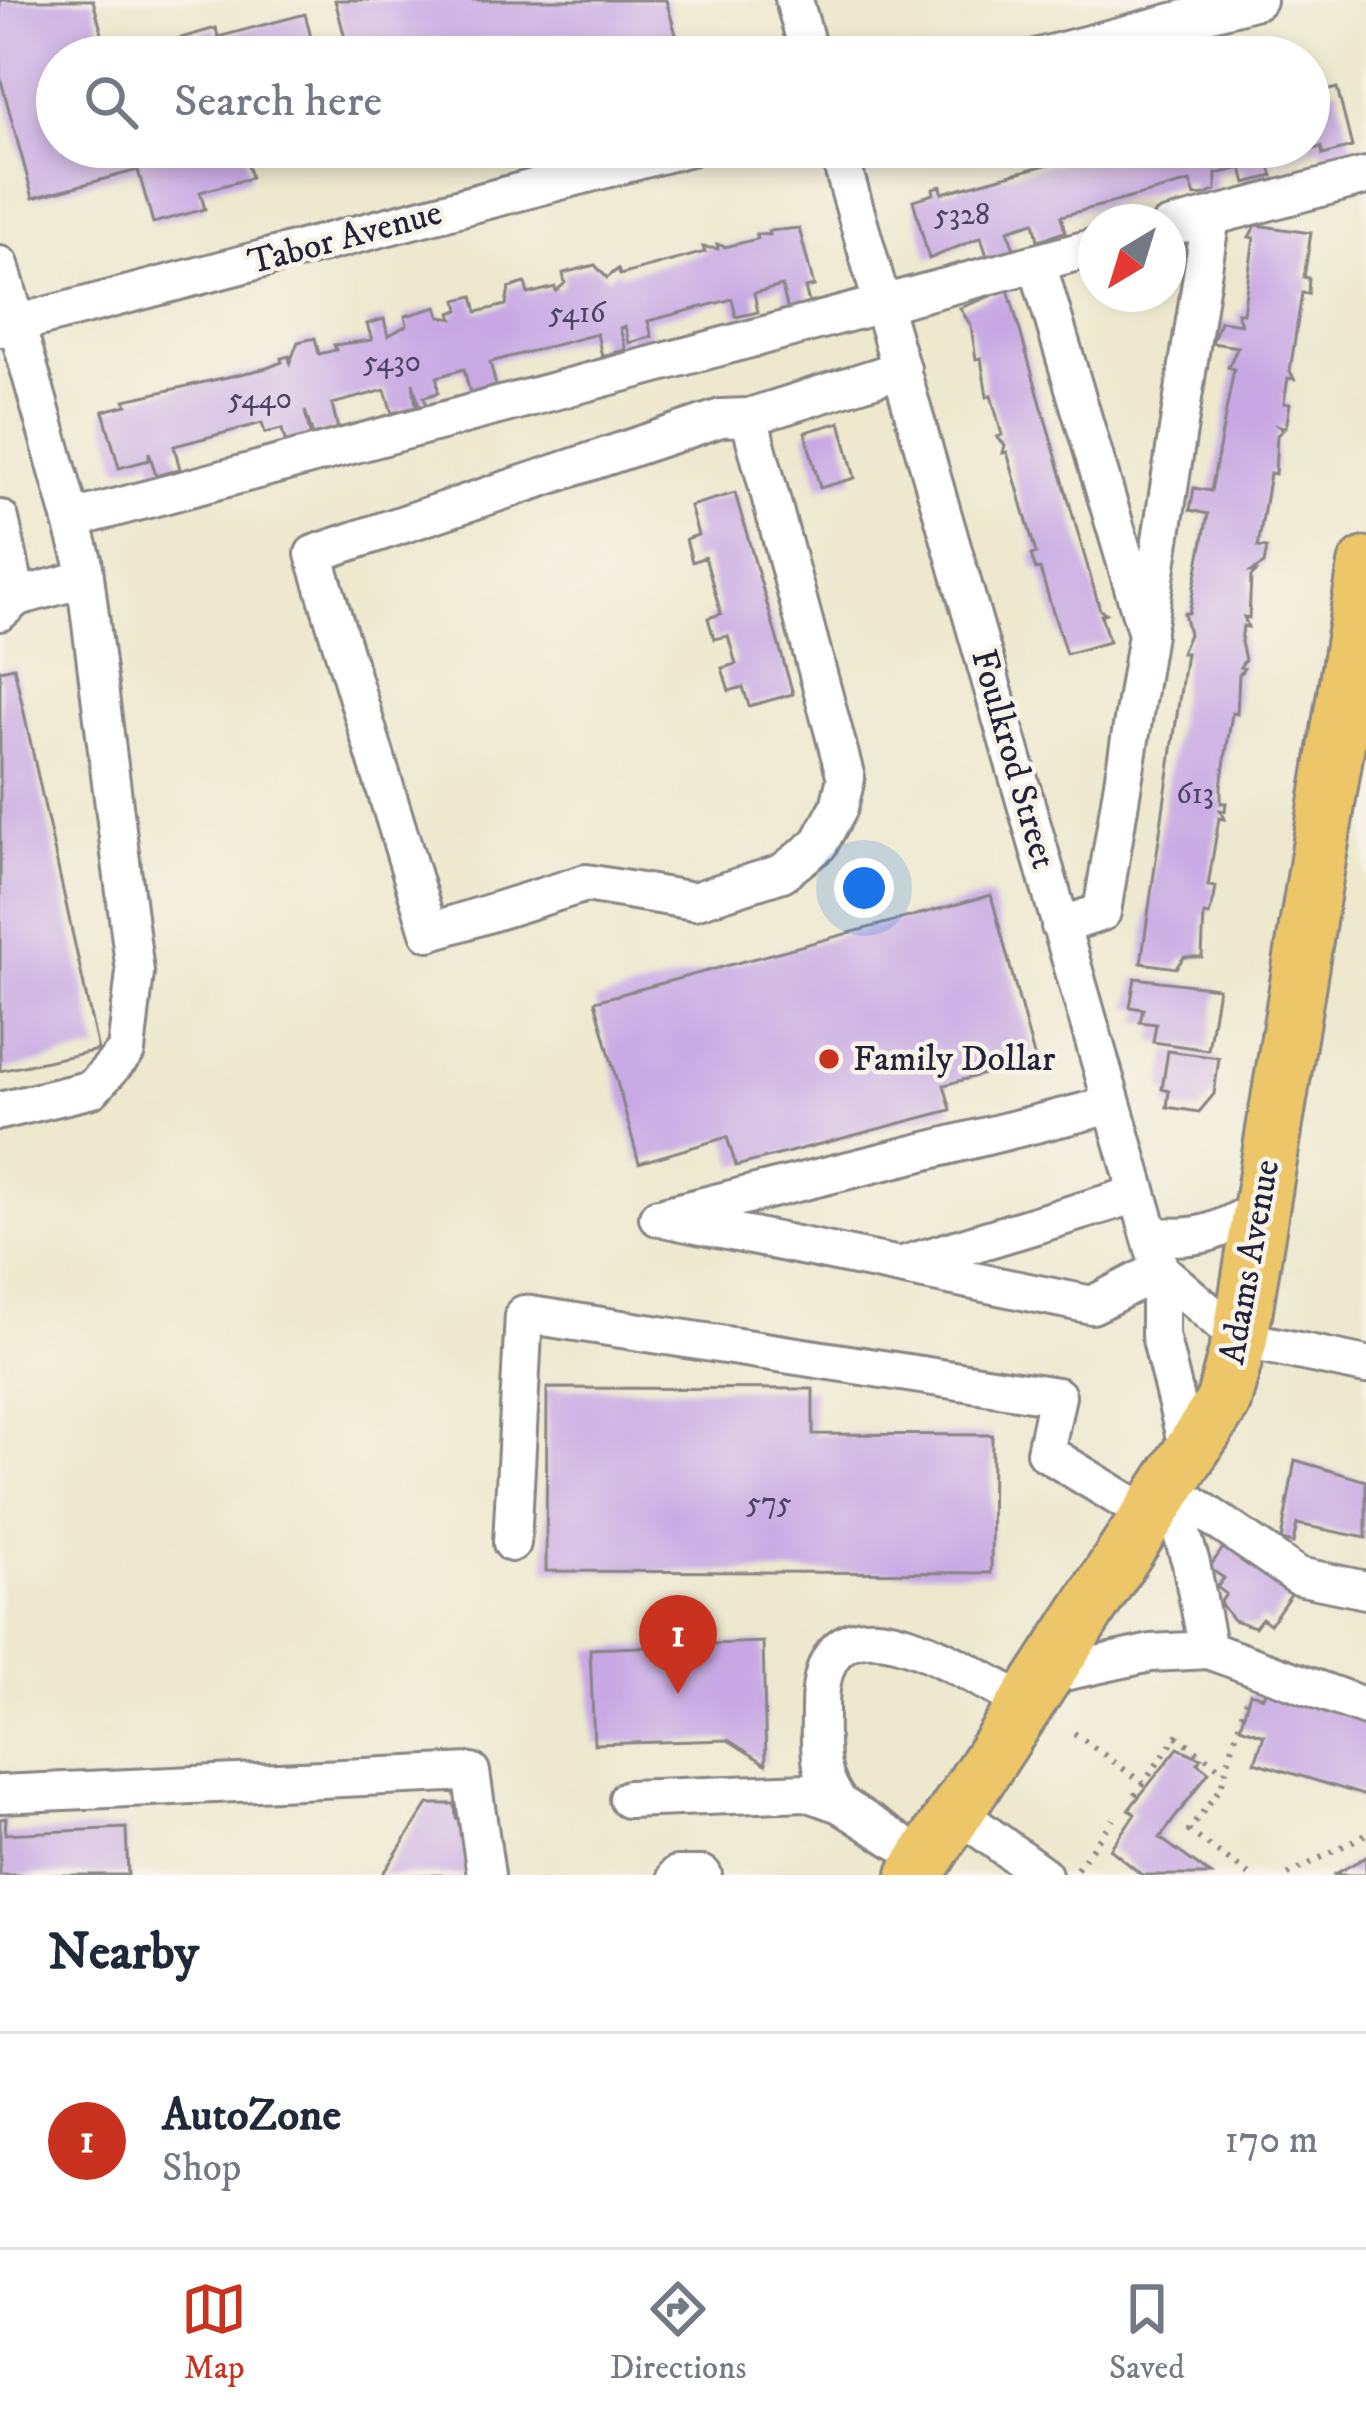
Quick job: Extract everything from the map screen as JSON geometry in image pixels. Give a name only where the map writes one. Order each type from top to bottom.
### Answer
[{"type":"highway","name":"Adams Avenue","points":[[920,1867],[1223,1402],[1240,1339],[1366,565]]},
{"type":"street","points":[[794,0],[804,36]]},
{"type":"street","points":[[1119,36],[1257,0]]},
{"type":"street","name":"Tabor Avenue","points":[[8,326],[610,168]]},
{"type":"street","name":"Foulkrod Street","points":[[843,168],[1155,1252],[1168,1485],[1191,1563],[1208,1650]]},
{"type":"street","points":[[1186,223],[1366,176]]},
{"type":"street","points":[[1060,926],[1102,911],[1211,217]]},
{"type":"street","points":[[73,519],[1078,252]]},
{"type":"street","points":[[1037,263],[1147,634]]},
{"type":"street","points":[[0,265],[8,326],[73,519],[83,569],[136,972],[126,1052],[92,1089],[0,1111]]},
{"type":"street","points":[[748,417],[846,778],[839,807],[820,844],[782,873],[694,901],[586,883],[429,932],[314,554],[722,418],[748,417],[902,369]]},
{"type":"street","points":[[0,519],[7,585],[83,569]]},
{"type":"street","points":[[1112,1105],[658,1217],[1092,1305],[1155,1252],[1214,1234],[1261,1208]]},
{"type":"street","points":[[900,1266],[1138,1194]]},
{"type":"street","points":[[1155,1252],[1240,1339],[1366,1365]]},
{"type":"street","points":[[512,1543],[524,1314],[1057,1396],[1045,1452],[1168,1485],[1298,1576],[1366,1590]]},
{"type":"street","points":[[840,1804],[820,1772],[820,1676],[841,1645],[860,1635],[884,1637],[1032,1689],[1151,1653],[1208,1650],[1366,1707]]},
{"type":"street","points":[[0,1794],[471,1772],[486,1875]]},
{"type":"street","points":[[628,1799],[807,1792],[840,1804],[920,1867]]},
{"type":"street","points":[[955,1811],[1060,1872]]},
{"type":"street","points":[[677,1875],[703,1875]]},
{"type":"path","points":[[1249,1875],[1189,1831],[1226,1772],[1250,1685]]},
{"type":"path","points":[[1074,1733],[1143,1783]]},
{"type":"path","points":[[1135,1795],[1178,1736],[1226,1772]]},
{"type":"path","points":[[1060,1872],[1113,1819]]},
{"type":"path","points":[[1288,1875],[1366,1834]]},
{"type":"building","points":[[0,0],[93,0],[102,36],[36,36],[36,168],[248,168],[251,178],[200,192],[205,209],[153,223],[138,170],[33,198],[0,77]]},
{"type":"building","points":[[335,0],[666,0],[676,36],[344,36]]},
{"type":"building","points":[[305,14],[311,36],[222,36]]},
{"type":"building","points":[[216,28],[218,36],[188,36]]},
{"type":"building","points":[[1337,88],[1352,147],[1330,153],[1330,90]]},
{"type":"building","points":[[1034,168],[1242,168],[1216,174],[1216,190],[1205,195],[1195,196],[1190,182],[1107,204],[1078,204],[1078,212],[1061,216],[1065,232],[1038,240],[1034,222],[1008,230],[1016,256],[989,263],[981,237],[929,259],[913,200],[934,194],[933,188],[941,186],[942,193]]},
{"type":"building","points":[[1242,168],[1270,168],[1273,176],[1246,183]]},
{"type":"building","points":[[1256,225],[1311,233],[1304,277],[1309,278],[1308,294],[1302,293],[1290,371],[1294,379],[1288,378],[1284,403],[1290,404],[1286,427],[1278,426],[1283,430],[1277,435],[1275,474],[1270,473],[1258,547],[1267,548],[1264,564],[1251,572],[1256,572],[1251,577],[1249,618],[1244,617],[1248,627],[1243,626],[1245,660],[1240,667],[1244,668],[1221,786],[1224,819],[1219,818],[1208,886],[1216,887],[1214,899],[1209,915],[1204,914],[1202,957],[1184,957],[1176,968],[1141,963],[1186,653],[1181,653],[1189,634],[1184,613],[1189,613],[1208,514],[1190,510],[1194,488],[1211,491],[1234,369],[1228,367],[1238,347],[1212,343],[1220,321],[1241,324],[1237,313],[1243,313],[1254,238],[1249,237]]},
{"type":"building","points":[[799,228],[814,286],[805,288],[811,309],[789,315],[782,286],[754,293],[758,312],[736,317],[732,299],[648,321],[652,337],[629,343],[625,326],[620,328],[626,350],[602,356],[597,334],[490,362],[496,386],[470,393],[464,369],[437,377],[438,393],[424,397],[427,408],[420,410],[413,383],[416,407],[392,413],[385,390],[332,404],[338,429],[313,435],[305,411],[311,438],[286,444],[282,429],[265,433],[262,423],[174,446],[180,469],[156,476],[149,452],[149,460],[119,468],[103,411],[127,405],[125,400],[267,368],[289,356],[290,362],[298,342],[315,338],[319,354],[336,350],[334,345],[372,340],[367,324],[384,319],[388,336],[407,325],[405,316],[437,307],[440,317],[453,319],[451,313],[459,310],[457,300],[473,296],[477,312],[506,305],[509,288],[525,283],[528,294],[555,287],[556,291],[565,283],[563,273],[595,265],[607,278],[618,269],[620,275],[705,252],[703,247],[718,249],[717,244],[725,247],[757,239],[756,234]]},
{"type":"building","points":[[1008,289],[1100,610],[1106,613],[1101,615],[1109,642],[1066,654],[1040,569],[1036,570],[1031,555],[1036,553],[1007,452],[1003,453],[1005,445],[997,437],[1002,435],[991,395],[987,397],[981,358],[976,359],[971,326],[960,308]]},
{"type":"building","points":[[840,422],[855,478],[820,488],[805,432]]},
{"type":"building","points":[[735,493],[793,694],[749,706],[743,687],[729,691],[722,668],[736,664],[728,636],[714,639],[708,618],[721,614],[705,557],[692,562],[686,539],[698,535],[690,506]]},
{"type":"building","points":[[14,667],[98,1050],[0,1071],[0,670]]},
{"type":"building","points":[[991,895],[1035,1060],[944,1085],[951,1110],[736,1166],[727,1137],[639,1163],[595,1001]]},
{"type":"building","points":[[1135,978],[1218,988],[1208,1050],[1153,1042],[1156,1024],[1140,1022],[1143,1009],[1130,1007]]},
{"type":"building","points":[[1168,1051],[1219,1058],[1214,1094],[1199,1112],[1167,1107],[1169,1091],[1162,1089]]},
{"type":"building","points":[[547,1388],[813,1389],[813,1434],[992,1435],[991,1573],[546,1571]]},
{"type":"building","points":[[1295,1460],[1366,1481],[1366,1538],[1297,1524],[1293,1543],[1281,1540]]},
{"type":"building","points":[[1230,1538],[1297,1585],[1270,1624],[1262,1618],[1255,1627],[1233,1620],[1220,1603],[1226,1594],[1217,1587],[1224,1578],[1209,1568]]},
{"type":"building","points":[[763,1642],[766,1764],[728,1740],[594,1744],[590,1649]]},
{"type":"building","points":[[1266,1689],[1366,1720],[1366,1796],[1255,1762],[1264,1735],[1240,1727],[1250,1693],[1263,1697]]},
{"type":"building","points":[[1178,1748],[1201,1758],[1197,1763],[1209,1772],[1160,1838],[1211,1875],[1142,1875],[1110,1849],[1135,1814],[1129,1809]]},
{"type":"building","points":[[428,1804],[455,1804],[456,1818],[465,1818],[467,1875],[382,1875]]},
{"type":"building","points":[[6,1818],[5,1834],[126,1828],[128,1875],[0,1875],[0,1819]]},
{"type":"building","points":[[1366,1857],[1366,1875],[1333,1875]]},
{"type":"place","name":"Family Dollar","points":[[829,1059]]},
{"type":"place","name":"AutoZone","points":[[678,1694]]}]
